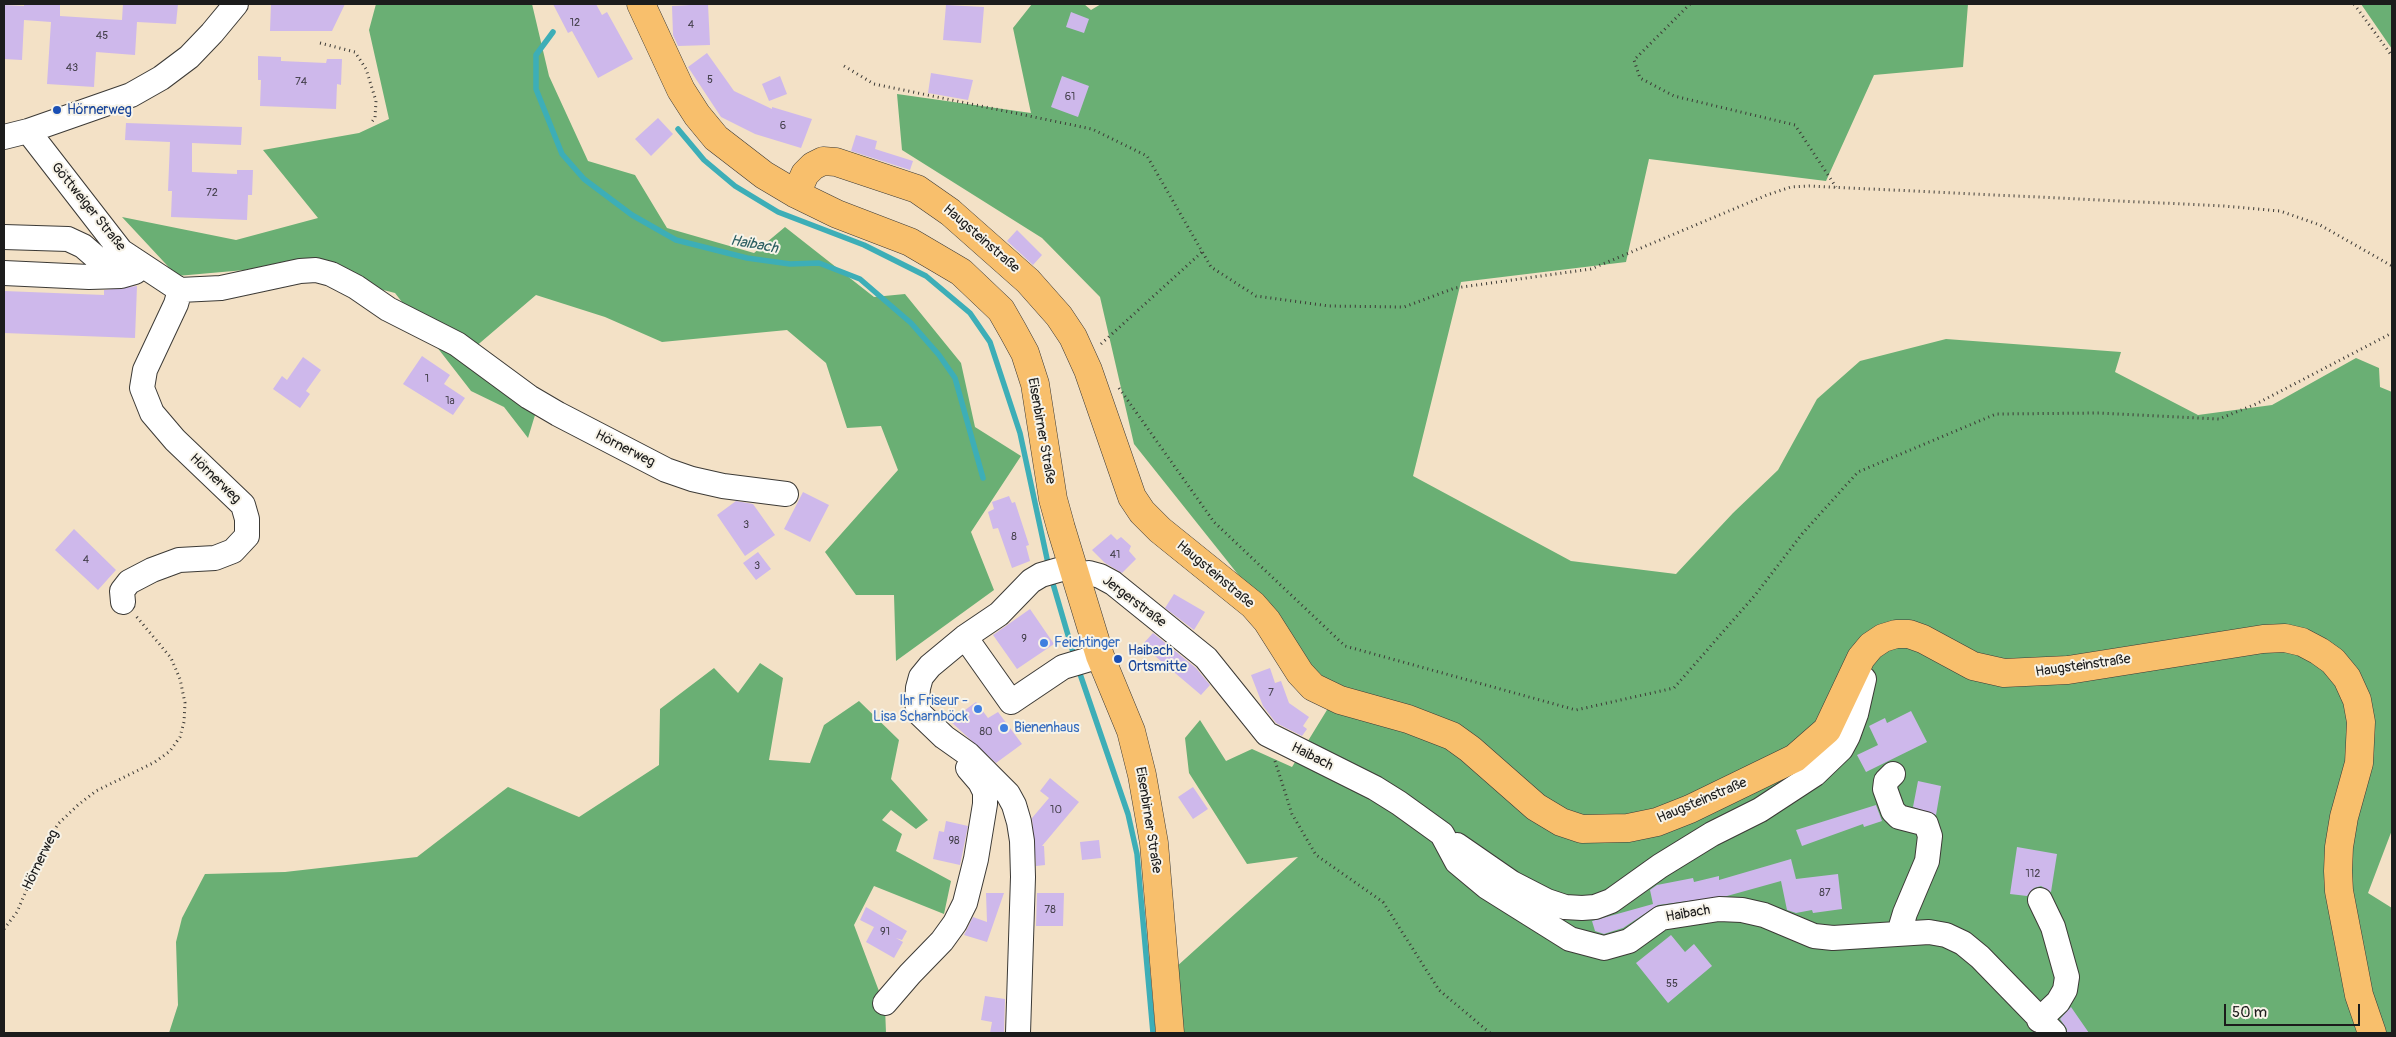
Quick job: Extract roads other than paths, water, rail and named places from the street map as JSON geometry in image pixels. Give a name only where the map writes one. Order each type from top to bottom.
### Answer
[{"type":"main road","name":"Eisenbirner Straße","points":[[641,4],[665,58],[697,115],[716,138],[764,175],[796,194],[836,214],[910,242],[934,254],[961,272],[1001,310],[1025,354],[1034,384],[1054,498],[1062,572],[1081,661],[1131,731],[1142,775],[1154,843],[1170,1033]]},
{"type":"main road","name":"Haugsteinstraße","points":[[796,194],[805,174],[813,166],[824,161],[836,162],[916,189],[950,212],[1028,281],[1059,316],[1073,337],[1088,370],[1132,497],[1142,512],[1160,530],[1253,605],[1267,621],[1300,673],[1313,687],[1340,700],[1408,718],[1452,736],[1470,749],[1536,807],[1560,822],[1582,829],[1628,828],[1657,822],[1690,809],[1795,758],[1812,745],[1826,730],[1861,658],[1882,638],[1896,634],[1909,634],[1923,639],[1972,666],[2004,673],[2068,670],[2263,639],[2286,638],[2302,642],[2333,661],[2347,678],[2357,700],[2361,722],[2359,763],[2344,817],[2339,848],[2338,871],[2359,995],[2372,1033]]},
{"type":"street","points":[[4,137],[28,131],[130,95],[160,78],[188,57],[212,33],[236,4]]},
{"type":"street","name":"Göttweiger Straße","points":[[28,131],[121,251],[180,290]]},
{"type":"street","points":[[4,237],[68,239],[83,246],[98,258],[107,260],[115,258],[121,251]]},
{"type":"street","points":[[4,273],[89,277],[121,276],[135,272],[142,266]]},
{"type":"street","name":"Hörnerweg","points":[[123,602],[122,591],[129,582],[152,570],[180,560],[215,558],[233,551],[247,536],[247,518],[243,505],[175,440],[152,413],[142,388],[145,370],[180,290],[221,288],[300,271],[316,270],[331,274],[356,287],[388,310],[456,344],[530,397],[558,414],[666,470],[692,479],[723,486],[786,494]]},
{"type":"street","points":[[885,1003],[942,941],[955,923],[971,883],[985,804],[985,792],[980,782],[944,737],[919,713],[916,703],[921,677],[930,666],[965,637],[999,614],[1031,581],[1062,572]]},
{"type":"street","name":"Jergerstraße","points":[[1062,572],[1089,573],[1100,576],[1113,584],[1206,658],[1267,734]]},
{"type":"street","points":[[965,637],[1011,702],[1081,661]]},
{"type":"street","points":[[1442,834],[1512,883],[1547,901],[1565,907],[1582,908],[1595,907],[1611,902],[1660,866],[1712,834],[1760,810],[1815,774],[1841,750],[1856,714],[1864,679],[1852,674]]},
{"type":"street","name":"Haibach","points":[[1267,734],[1376,788],[1442,834],[1457,862],[1487,887],[1554,931],[1586,945],[1604,948],[1629,941],[1661,918],[1719,909],[1742,910],[1764,915],[1814,936],[1833,938],[1930,932],[1946,935],[1963,943],[1980,957],[2047,1026]]},
{"type":"street","points":[[944,737],[968,754],[1008,794],[1014,805],[1019,822],[1022,841],[1023,877],[1018,1033]]},
{"type":"street","points":[[1893,774],[1886,781],[1885,789],[1893,811],[1900,817],[1926,824],[1930,836],[1927,860],[1905,913],[1900,933]]},
{"type":"street","points":[[2040,900],[2053,927],[2067,977],[2065,990],[2047,1026]]},
{"type":"waterway","name":"Haibach","points":[[553,32],[536,55],[536,89],[562,154],[584,179],[632,215],[676,240],[747,258],[790,264],[819,263],[860,279],[911,323],[939,355],[955,378],[983,478]]},
{"type":"waterway","points":[[678,129],[704,160],[735,186],[778,212],[864,245],[926,276],[970,313],[990,342],[1020,433],[1049,568]]},
{"type":"waterway","points":[[1051,577],[1075,659]]},
{"type":"waterway","points":[[1078,668],[1128,814],[1137,854],[1153,1033]]},
{"type":"place","name":"Hörnerweg","points":[[57,110]]},
{"type":"place","name":"Feichtinger","points":[[1044,643]]},
{"type":"place","name":"Haibach Ortsmitte","points":[[1118,659]]},
{"type":"place","name":"Ihr Friseur - Lisa Scharnböck","points":[[978,709]]},
{"type":"place","name":"Bienenhaus","points":[[1004,728]]}]
